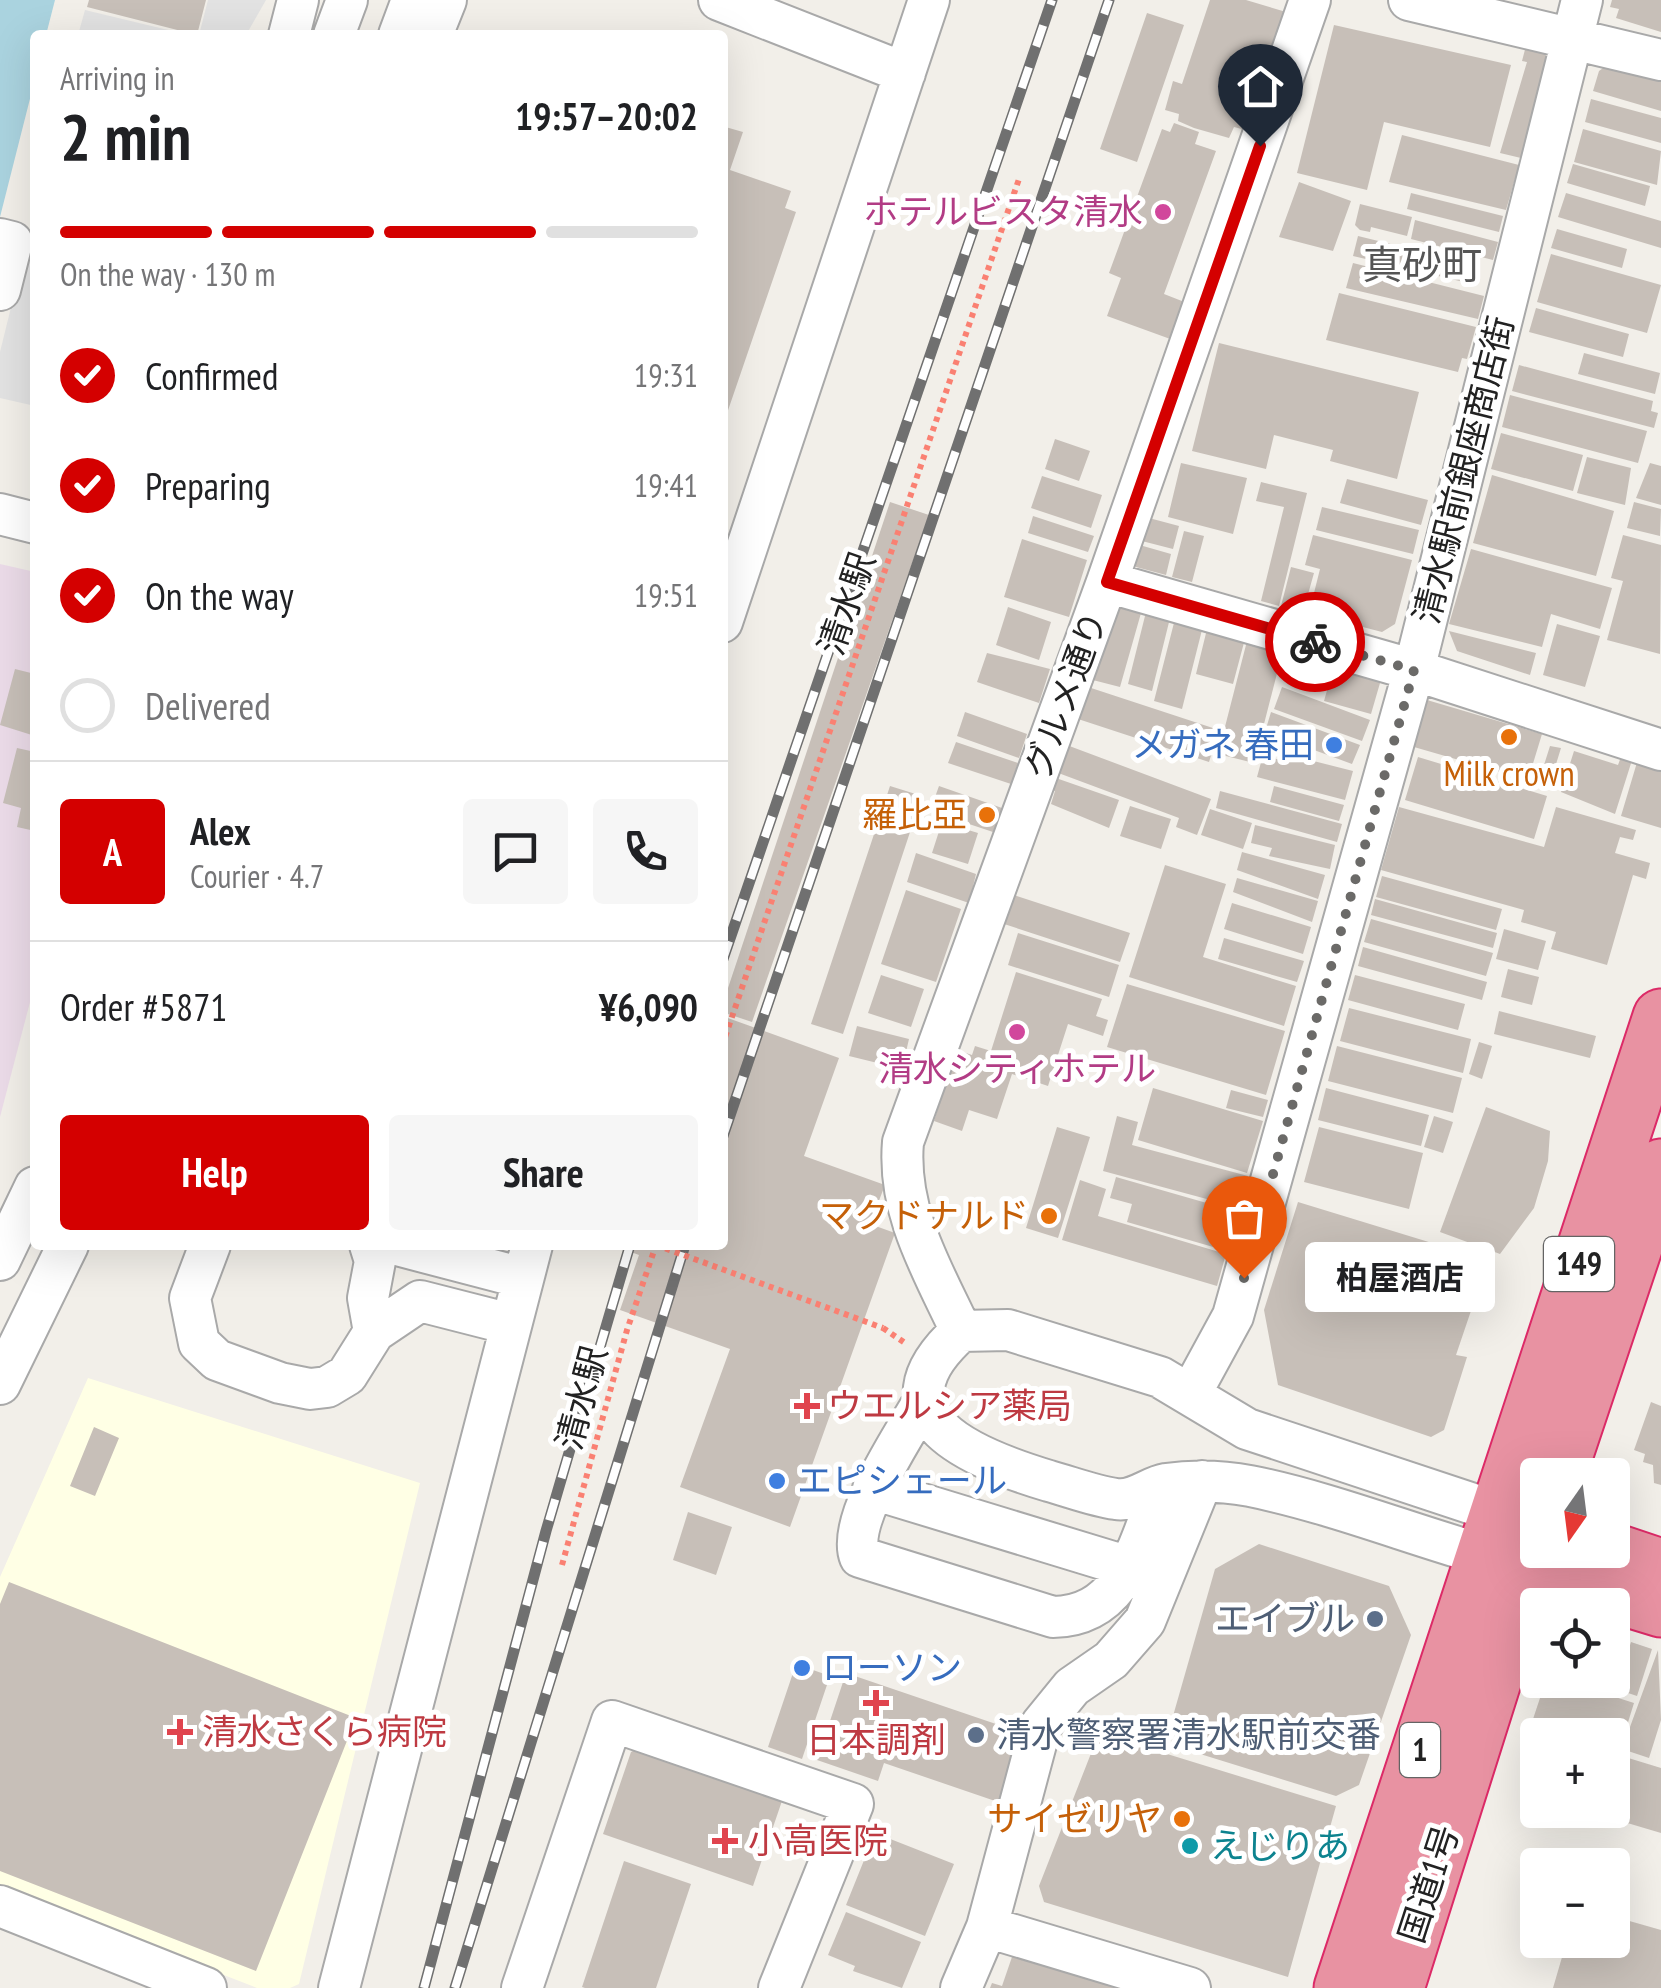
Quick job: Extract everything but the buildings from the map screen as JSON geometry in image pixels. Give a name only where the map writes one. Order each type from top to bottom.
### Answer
[{"type":"highway","name":"149","points":[[1517,1540],[1661,1017]]},
{"type":"highway","name":"149","points":[[1564,1458],[1661,1167]]},
{"type":"highway","points":[[1517,1540],[1661,1609]]},
{"type":"highway","name":"国道1号","points":[[1342,1988],[1517,1540]]},
{"type":"highway","name":"国道1号","points":[[1396,1988],[1517,1540]]},
{"type":"highway","points":[[1630,1557],[1661,1567]]},
{"type":"street","points":[[289,30],[298,0]]},
{"type":"street","points":[[336,30],[346,0]]},
{"type":"street","points":[[401,30],[412,0]]},
{"type":"street","points":[[434,30],[446,0]]},
{"type":"street","points":[[719,0],[905,72]]},
{"type":"street","points":[[728,604],[929,0]]},
{"type":"street","name":"グルメ通り","points":[[961,1331],[912,1227],[900,1171],[903,1142],[1107,582],[1310,0]]},
{"type":"street","points":[[1409,0],[1578,18],[1661,60]]},
{"type":"street","name":"清水駅前銀座商店街","points":[[1191,1393],[1233,1316],[1414,670],[1578,18]]},
{"type":"street","points":[[0,239],[12,242],[0,290]]},
{"type":"street","points":[[0,514],[30,522]]},
{"type":"street","points":[[1107,582],[1414,670],[1661,750]]},
{"type":"street","points":[[0,1260],[30,1197]]},
{"type":"street","points":[[0,1384],[66,1250]]},
{"type":"street","points":[[208,1250],[190,1298],[198,1343],[217,1360],[280,1383],[310,1389],[327,1386],[347,1375],[374,1332],[420,1301],[510,1324]]},
{"type":"street","points":[[372,1250],[375,1261],[368,1298],[374,1332]]},
{"type":"street","points":[[339,1988],[527,1262],[435,1250]]},
{"type":"street","points":[[1162,1485],[1129,1567],[1104,1602],[1080,1616],[1036,1611],[860,1557],[856,1548],[873,1489],[924,1399],[934,1364],[961,1331],[1008,1330],[1160,1377],[1247,1429],[1517,1540]]},
{"type":"street","points":[[924,1399],[941,1432],[978,1458],[1119,1500],[1162,1485],[1202,1482],[1249,1486],[1517,1540]]},
{"type":"street","points":[[961,1988],[988,1926],[1041,1726],[1072,1687],[1110,1660],[1145,1621],[1202,1482]]},
{"type":"street","points":[[873,1489],[1129,1567]]},
{"type":"street","points":[[522,1988],[612,1721],[853,1804],[779,1988]]},
{"type":"street","points":[[0,1906],[206,1988]]},
{"type":"street","points":[[988,1926],[1190,1988]]},
{"type":"path","name":"清水駅","points":[[728,1029],[1020,179]]},
{"type":"path","name":"清水駅","points":[[562,1565],[627,1330],[654,1250]]},
{"type":"path","points":[[670,1250],[883,1328]]},
{"type":"shaded area","points":[[208,0],[266,0],[249,30],[200,30]]},
{"type":"shaded area","points":[[85,10],[168,30],[79,30]]},
{"type":"shaded area","points":[[30,230],[30,405],[0,398],[0,352]]},
{"type":"shaded area","points":[[0,564],[30,571],[30,1002],[0,1117]]},
{"type":"shaded area","name":"清水さくら病院","points":[[88,1378],[420,1483],[299,1984],[290,1988],[257,1988],[0,1888],[0,1577]]},
{"type":"water","points":[[0,0],[55,0],[47,30],[30,30],[30,99],[0,217]]},
{"type":"railway","points":[[728,945],[1052,0]]},
{"type":"railway","points":[[728,1121],[1109,0]]},
{"type":"railway","points":[[424,1988],[546,1531],[629,1250]]},
{"type":"railway","points":[[455,1988],[683,1250]]},
{"type":"way so far","points":[[1244,1278],[1414,670],[1315,642]]},
{"type":"place","name":"ホテルビスタ清水","points":[[1163,212]]},
{"type":"place","name":"Milk crown","points":[[1509,737]]},
{"type":"place","name":"メガネ 春田","points":[[1334,745]]},
{"type":"place","name":"羅比亞","points":[[987,815]]},
{"type":"place","name":"清水シティホテル","points":[[1017,1032]]},
{"type":"place","name":"マクドナルド","points":[[1049,1216]]},
{"type":"place","name":"柏屋酒店","points":[[1244,1278]]},
{"type":"place","name":"ウエルシア薬局","points":[[807,1406]]},
{"type":"place","name":"エピシェール","points":[[777,1481]]},
{"type":"place","name":"エイブル","points":[[1375,1619]]},
{"type":"place","name":"ローソン","points":[[802,1668]]},
{"type":"place","name":"日本調剤","points":[[876,1703]]},
{"type":"place","name":"清水さくら病院","points":[[180,1732]]},
{"type":"place","name":"清水警察署清水駅前交番","points":[[976,1735]]},
{"type":"place","name":"サイゼリヤ","points":[[1182,1819]]},
{"type":"place","name":"小高医院","points":[[725,1841]]},
{"type":"place","name":"えじりあ","points":[[1190,1846]]},
{"type":"district","name":"真砂町","points":[[1422,265]]},
{"type":"route","points":[[1260,146],[1107,582],[1315,642]]}]
